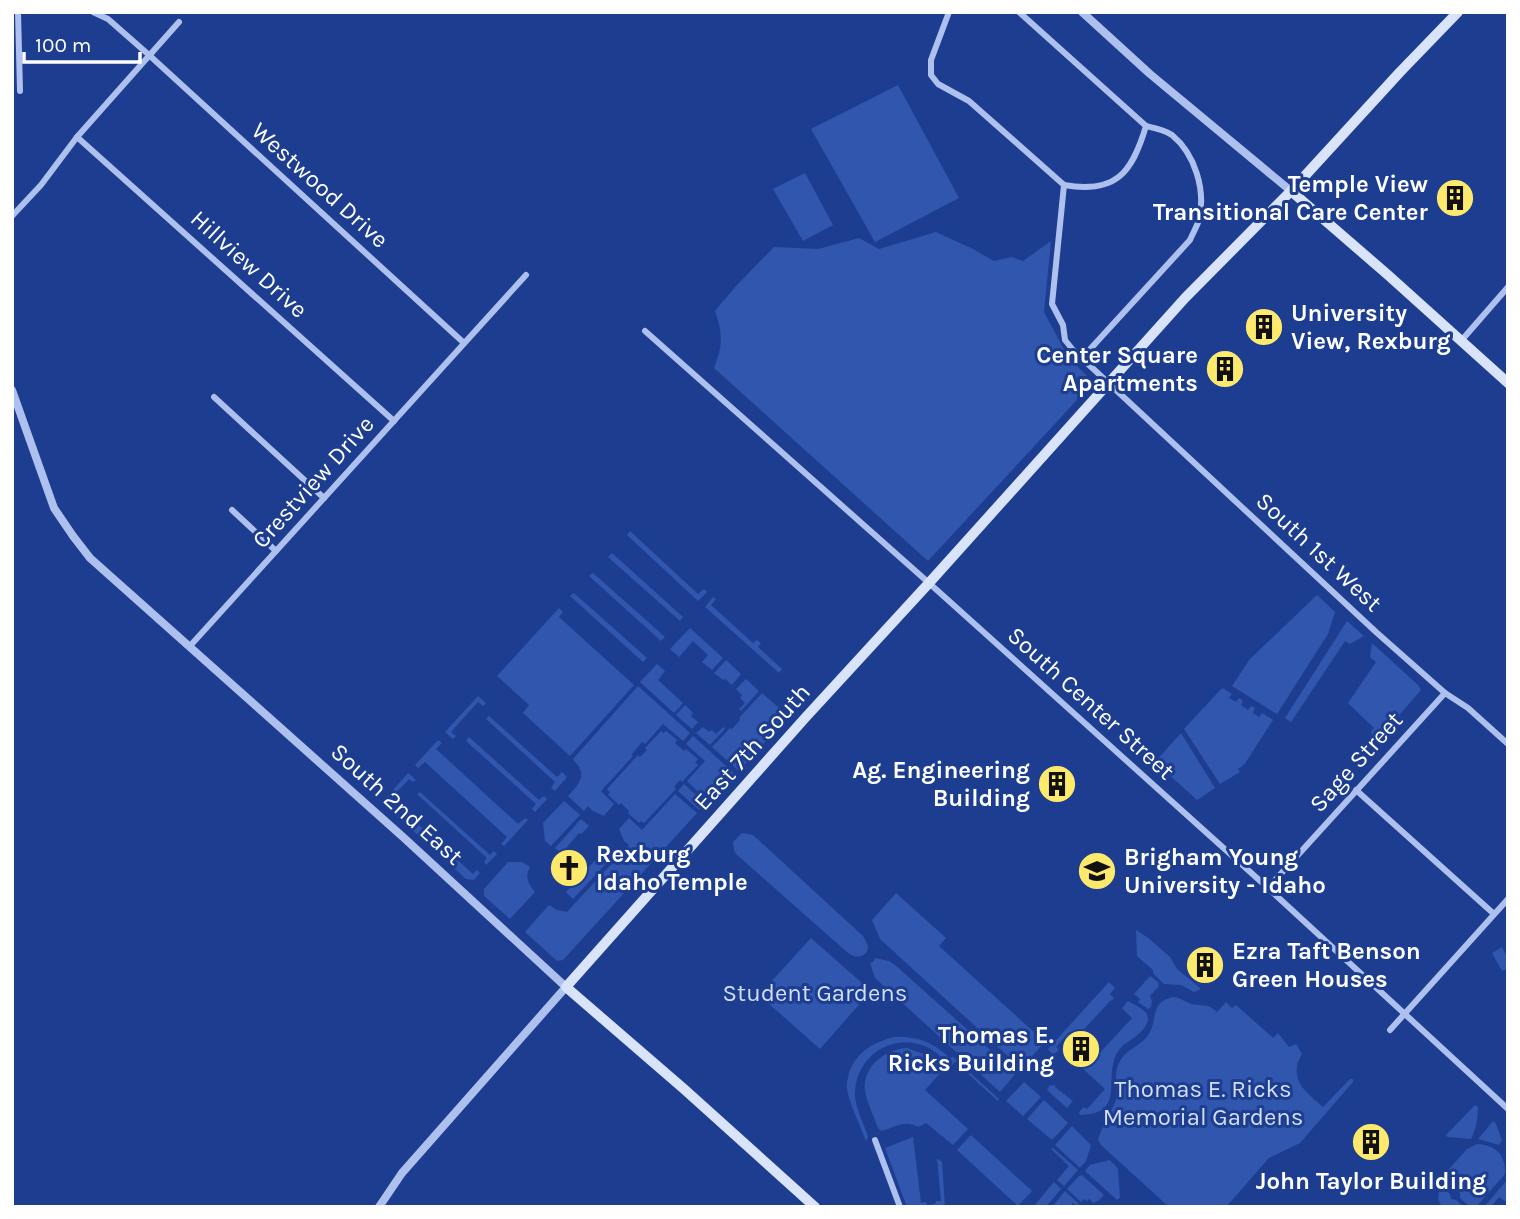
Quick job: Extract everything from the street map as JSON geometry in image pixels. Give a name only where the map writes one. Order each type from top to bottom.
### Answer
[{"type":"main road","name":"East 7th South","points":[[566,987],[1185,298],[1291,191],[1458,12]]},
{"type":"main road","points":[[1291,191],[1508,383]]},
{"type":"main road","name":"South 2nd East","points":[[566,987],[815,1207]]},
{"type":"street","points":[[18,12],[20,91]]},
{"type":"street","name":"Westwood Drive","points":[[93,12],[108,19],[149,55],[464,343]]},
{"type":"street","points":[[949,12],[931,60],[932,75],[938,84],[969,101],[1064,185],[1083,188],[1103,186],[1122,175],[1133,162],[1146,126]]},
{"type":"street","points":[[1019,12],[1146,126],[1170,134],[1184,148],[1196,168],[1200,194],[1199,219],[1190,240],[1082,358]]},
{"type":"street","points":[[1082,12],[1150,74],[1291,191]]},
{"type":"street","points":[[12,216],[77,137],[179,22]]},
{"type":"street","name":"Hillview Drive","points":[[77,137],[394,421]]},
{"type":"street","name":"South 1st West","points":[[1064,185],[1052,304],[1063,325],[1065,340],[1376,632],[1445,693],[1506,739]]},
{"type":"street","name":"Crestview Drive","points":[[190,646],[526,275]]},
{"type":"street","points":[[1460,341],[1508,287]]},
{"type":"street","name":"South Center Street","points":[[645,331],[1268,888],[1508,1109]]},
{"type":"street","name":"South 2nd East","points":[[12,390],[54,508],[90,558],[403,837],[566,987]]},
{"type":"street","points":[[214,397],[324,498]]},
{"type":"street","points":[[232,510],[276,551]]},
{"type":"street","name":"Sage Street","points":[[1268,888],[1445,693]]},
{"type":"street","points":[[1356,790],[1494,914]]},
{"type":"street","points":[[1390,1030],[1508,899]]},
{"type":"street","name":"East 7th South","points":[[379,1207],[402,1173],[566,987]]},
{"type":"street","points":[[875,1140],[900,1207]]},
{"type":"green space","points":[[898,85],[959,198],[875,242],[811,129]]},
{"type":"green space","points":[[805,173],[833,225],[803,241],[773,189]]},
{"type":"green space","points":[[936,232],[994,261],[1012,257],[1023,261],[1051,241],[1044,312],[1068,357],[1090,381],[1086,383],[1076,401],[928,561],[714,368],[721,340],[715,311],[774,247],[818,249],[859,238],[879,249]]},
{"type":"green space","points":[[630,531],[698,594],[704,589],[707,592],[698,601],[627,535]]},
{"type":"green space","points":[[612,553],[683,617],[680,621],[608,557]]},
{"type":"green space","points":[[593,573],[665,637],[661,641],[589,576]]},
{"type":"green space","points":[[574,593],[647,658],[643,662],[570,596]]},
{"type":"green space","points":[[1317,595],[1335,612],[1328,634],[1277,714],[1232,686],[1250,659]]},
{"type":"green space","points":[[713,597],[716,599],[711,605],[753,643],[757,640],[761,643],[758,647],[782,669],[779,673],[705,607]]},
{"type":"green space","points":[[559,608],[563,612],[559,617],[634,685],[570,756],[523,713],[529,705],[497,676]]},
{"type":"green space","points":[[1347,621],[1364,636],[1350,644],[1345,641],[1291,722],[1285,718]]},
{"type":"green space","points":[[690,628],[723,658],[712,670],[702,662],[708,655],[693,641],[679,657],[670,649]]},
{"type":"green space","points":[[1372,643],[1421,690],[1375,743],[1371,732],[1374,728],[1348,703],[1376,662],[1370,657]]},
{"type":"green space","points":[[726,660],[741,674],[732,685],[714,673]]},
{"type":"green space","points":[[657,664],[665,671],[658,680],[683,703],[674,713],[640,682]]},
{"type":"green space","points":[[746,679],[759,691],[741,711],[739,709],[745,703],[736,689]]},
{"type":"green space","points":[[638,686],[690,733],[683,741],[663,724],[645,744],[642,742],[601,791],[614,804],[604,816],[588,806],[584,811],[568,796],[581,777],[573,759]]},
{"type":"green space","points":[[1222,688],[1232,694],[1229,698],[1236,702],[1239,698],[1243,701],[1241,705],[1248,710],[1251,706],[1255,708],[1253,713],[1259,717],[1262,713],[1273,720],[1244,765],[1238,769],[1240,772],[1220,784],[1184,729]]},
{"type":"green space","points":[[762,693],[788,716],[739,771],[712,747],[732,729]]},
{"type":"green space","points":[[478,696],[486,703],[483,706],[478,702],[451,732],[456,736],[453,739],[445,732]]},
{"type":"green space","points":[[685,705],[698,722],[692,729],[676,715]]},
{"type":"green space","points":[[489,716],[557,777],[562,772],[567,777],[555,791],[551,788],[555,782],[486,719]]},
{"type":"green space","points":[[703,727],[716,734],[723,727],[725,729],[710,745],[696,733]]},
{"type":"green space","points":[[661,731],[666,731],[677,740],[675,743],[684,751],[686,749],[698,759],[695,762],[698,765],[682,782],[680,780],[674,787],[676,789],[644,823],[639,823],[621,803],[619,805],[608,795],[610,792],[607,789],[638,755],[640,757],[647,750],[645,748]]},
{"type":"green space","points":[[1181,733],[1215,788],[1197,800],[1155,762]]},
{"type":"green space","points":[[693,736],[735,774],[707,800],[687,781],[705,761],[686,744]]},
{"type":"green space","points":[[469,737],[539,800],[544,796],[547,799],[535,812],[532,809],[536,804],[466,741]]},
{"type":"green space","points":[[438,740],[442,743],[436,749],[518,824],[525,818],[528,820],[504,846],[501,844],[507,837],[425,762],[418,768],[415,765]]},
{"type":"green space","points":[[408,773],[416,780],[413,782],[409,779],[396,793],[402,800],[398,806],[473,874],[477,870],[480,873],[474,880],[466,879],[387,807],[385,799]]},
{"type":"green space","points":[[684,784],[705,803],[699,810],[678,791]]},
{"type":"green space","points":[[420,792],[490,855],[494,851],[497,854],[486,865],[484,862],[487,858],[417,794]]},
{"type":"green space","points":[[675,794],[697,813],[563,960],[557,961],[525,932],[549,905],[567,912],[629,845],[624,841],[619,829],[629,818],[642,830]]},
{"type":"green space","points":[[564,801],[580,815],[551,846],[545,841],[543,823]]},
{"type":"green space","points":[[581,819],[589,826],[579,833],[562,853],[555,848]]},
{"type":"green space","points":[[742,833],[753,835],[863,936],[868,946],[867,952],[860,956],[850,954],[736,854],[733,842]]},
{"type":"green space","points":[[604,844],[617,852],[573,899],[566,892],[601,854],[598,850]]},
{"type":"green space","points":[[508,862],[522,862],[530,867],[528,880],[535,892],[510,919],[484,896],[484,889]]},
{"type":"green space","points":[[896,893],[946,938],[939,946],[1045,1042],[1021,1068],[880,939],[872,920]]},
{"type":"green space","points":[[1136,930],[1170,957],[1177,969],[1201,989],[1194,992],[1181,985],[1164,984],[1137,956]]},
{"type":"green space","name":"Student Gardens","points":[[811,938],[871,991],[820,1049],[759,995]]},
{"type":"green space","points":[[1502,947],[1508,959],[1508,968],[1502,971],[1492,953]]},
{"type":"green space","points":[[875,958],[895,965],[1016,1073],[1000,1092],[875,978],[870,963]]},
{"type":"green space","points":[[1150,976],[1159,986],[1150,996],[1152,1001],[1148,1009],[1138,1002],[1140,999],[1134,994]]},
{"type":"green space","points":[[1109,982],[1115,988],[1110,994],[1114,998],[1112,1001],[1076,1038],[1069,1032],[1056,1047],[1059,1050],[1053,1055],[1048,1049]]},
{"type":"green space","name":"Thomas E. Ricks Memorial Gardens","points":[[1174,997],[1207,1006],[1217,1012],[1226,1002],[1232,1008],[1236,1005],[1273,1038],[1278,1033],[1289,1047],[1296,1044],[1302,1054],[1297,1071],[1300,1084],[1323,1107],[1353,1079],[1300,1143],[1269,1158],[1226,1207],[1169,1207],[1101,1145],[1098,1139],[1115,1102],[1120,1061],[1148,1035],[1159,1005]]},
{"type":"green space","points":[[1128,1001],[1146,1013],[1147,1023],[1141,1032],[1119,1050],[1112,1070],[1109,1100],[1104,1108],[1095,1113],[1080,1115],[1079,1112],[1084,1107],[1087,1109],[1105,1089],[1082,1068],[1094,1054],[1097,1056],[1132,1018],[1122,1008]]},
{"type":"green space","points":[[894,1037],[925,1041],[950,1058],[953,1057],[999,1099],[998,1101],[955,1062],[951,1066],[929,1048],[903,1042],[890,1045],[869,1058],[857,1080],[855,1100],[868,1137],[866,1141],[848,1095],[849,1073],[856,1059],[867,1049]]},
{"type":"green space","points":[[907,1048],[926,1055],[943,1070],[925,1090],[968,1129],[953,1145],[926,1123],[918,1127],[904,1124],[881,1131],[878,1128],[866,1096],[866,1078],[874,1063],[881,1057]]},
{"type":"green space","points":[[1024,1082],[1041,1097],[1023,1116],[1006,1101]]},
{"type":"green space","points":[[1055,1084],[1055,1087],[1073,1101],[1067,1108],[1047,1090],[1050,1085]]},
{"type":"green space","points":[[1044,1100],[1068,1123],[1052,1140],[1027,1119]]},
{"type":"green space","points":[[1475,1105],[1478,1107],[1478,1115],[1471,1139],[1447,1137],[1446,1135]]},
{"type":"green space","points":[[1493,1121],[1502,1140],[1499,1145],[1478,1139]]},
{"type":"green space","points":[[1072,1126],[1091,1145],[1086,1161],[1080,1168],[1055,1145]]},
{"type":"green space","points":[[971,1135],[1032,1191],[1018,1206],[957,1150]]},
{"type":"green space","points":[[913,1137],[921,1203],[926,1202],[927,1205],[941,1201],[938,1159],[942,1162],[945,1207],[907,1207],[885,1148]]},
{"type":"green space","points":[[1477,1144],[1490,1146],[1502,1156],[1505,1174],[1476,1207],[1470,1207],[1460,1198],[1460,1193],[1444,1183],[1442,1177],[1467,1149]]},
{"type":"green space","points":[[1051,1149],[1078,1170],[1064,1186],[1057,1180],[1069,1166]]},
{"type":"green space","points":[[1110,1160],[1118,1169],[1120,1198],[1117,1200],[1085,1171],[1090,1165]]},
{"type":"green space","points":[[1082,1175],[1104,1195],[1098,1201],[1094,1203],[1084,1199],[1081,1202],[1067,1189]]},
{"type":"green space","points":[[1508,1179],[1508,1203],[1499,1197],[1491,1207],[1484,1207]]},
{"type":"green space","points":[[1054,1182],[1061,1189],[1046,1207],[1033,1207]]},
{"type":"green space","points":[[1440,1185],[1450,1194],[1451,1199],[1464,1207],[1442,1207],[1438,1199]]},
{"type":"green space","points":[[1065,1191],[1079,1204],[1052,1207]]},
{"type":"place","name":"Temple View Transitional Care Center","points":[[1455,198]]},
{"type":"place","name":"University View, Rexburg","points":[[1264,327]]},
{"type":"place","name":"Center Square Apartments","points":[[1225,369]]},
{"type":"place","name":"Ag. Engineering Building","points":[[1057,784]]},
{"type":"place","name":"Rexburg Idaho Temple","points":[[569,868]]},
{"type":"place","name":"Brigham Young University - Idaho","points":[[1097,871]]},
{"type":"place","name":"Ezra Taft Benson Green Houses","points":[[1205,965]]},
{"type":"place","name":"Thomas E. Ricks Building","points":[[1081,1049]]},
{"type":"place","name":"John Taylor Building","points":[[1371,1142]]}]
